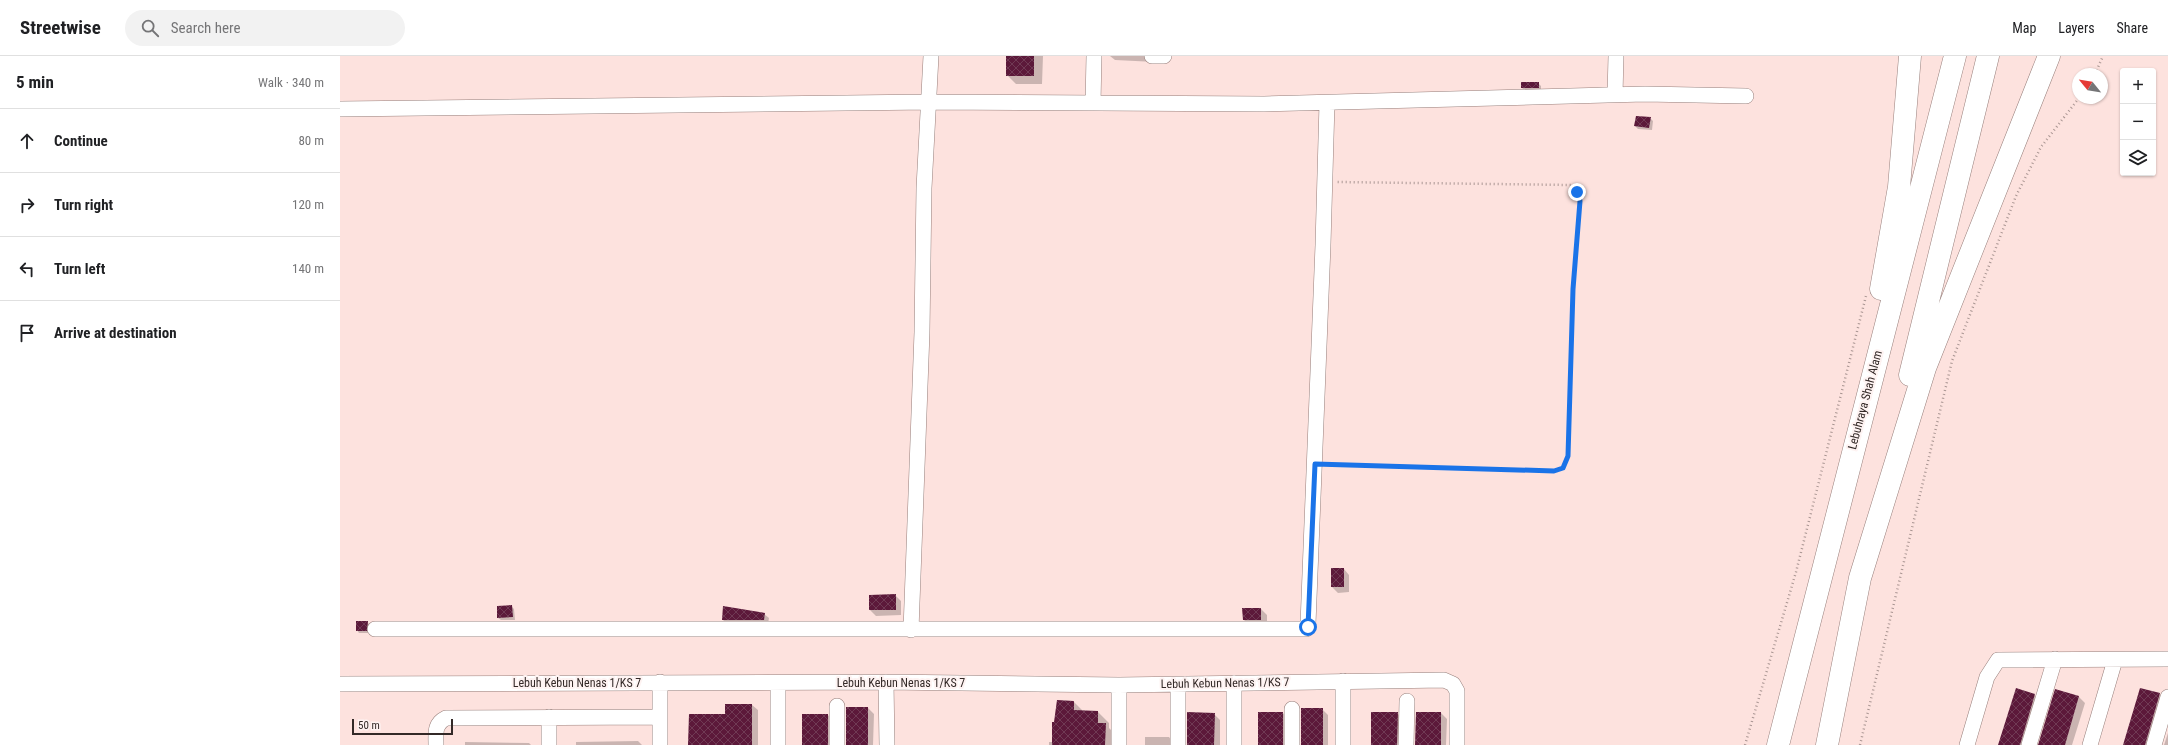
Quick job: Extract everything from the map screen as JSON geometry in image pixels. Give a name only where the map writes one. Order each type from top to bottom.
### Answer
[{"type":"highway","points":[[1855,442],[1899,187],[1910,56]]},
{"type":"highway","name":"Lebuhraya Shah Alam","points":[[1778,745],[1955,56]]},
{"type":"highway","points":[[1817,745],[1860,578],[1988,56]]},
{"type":"highway","points":[[1827,745],[1860,578],[1925,368],[2049,56]]},
{"type":"street","points":[[911,630],[922,332],[924,182],[931,56]]},
{"type":"street","points":[[1093,104],[1094,56]]},
{"type":"street","points":[[1152,56],[1164,56]]},
{"type":"street","points":[[1615,95],[1616,56]]},
{"type":"street","points":[[340,109],[929,102],[1093,104],[1327,103],[1615,95],[1746,96]]},
{"type":"street","points":[[375,629],[1303,630],[1308,624],[1327,103]]},
{"type":"street","points":[[2029,745],[2054,659]]},
{"type":"street","points":[[1967,745],[1986,677],[1998,660],[2168,659]]},
{"type":"street","points":[[2090,745],[2115,660]]},
{"type":"street","name":"Lebuh Kebun Nenas 1/KS 7","points":[[340,684],[886,682],[1178,685],[1444,680],[1453,684],[1457,691],[1457,745]]},
{"type":"street","points":[[1343,681],[1343,745]]},
{"type":"street","points":[[660,682],[660,745]]},
{"type":"street","points":[[886,682],[887,745]]},
{"type":"street","points":[[778,683],[778,745]]},
{"type":"street","points":[[1234,683],[1234,745]]},
{"type":"street","points":[[1119,685],[1119,745]]},
{"type":"street","points":[[1178,685],[1178,745]]},
{"type":"street","points":[[2154,745],[2168,697]]},
{"type":"street","points":[[1406,745],[1407,701]]},
{"type":"street","points":[[837,706],[837,745]]},
{"type":"street","points":[[1292,709],[1292,745]]},
{"type":"street","points":[[549,717],[549,745]]},
{"type":"street","points":[[436,745],[436,727],[440,721],[446,718],[660,717]]},
{"type":"path","points":[[2098,68],[2103,56]]},
{"type":"path","points":[[1860,745],[1952,361],[2016,196],[2041,147],[2074,104]]},
{"type":"path","points":[[1315,464],[1554,471],[1563,468],[1568,456],[1573,289],[1580,201],[1577,192],[1571,186],[1325,182]]},
{"type":"path","points":[[1745,745],[1796,572],[1867,289]]},
{"type":"building","points":[[1006,56],[1034,56],[1034,76],[1006,76]]},
{"type":"building","points":[[1521,82],[1539,82],[1539,88],[1521,88]]},
{"type":"building","points":[[1636,116],[1651,117],[1649,128],[1634,126]]},
{"type":"building","points":[[1331,568],[1344,568],[1344,587],[1331,587]]},
{"type":"building","points":[[896,594],[896,610],[869,610],[869,595]]},
{"type":"building","points":[[512,605],[513,617],[497,618],[497,606]]},
{"type":"building","points":[[723,606],[765,613],[764,620],[722,620]]},
{"type":"building","points":[[1242,608],[1261,608],[1261,620],[1243,620]]},
{"type":"building","points":[[356,621],[368,621],[367,631],[356,631]]},
{"type":"building","points":[[2016,688],[2035,694],[2020,745],[1998,745]]},
{"type":"building","points":[[2140,688],[2160,693],[2145,745],[2123,745]]},
{"type":"building","points":[[2055,689],[2079,696],[2065,745],[2038,745]]},
{"type":"building","points":[[1057,700],[1074,701],[1074,710],[1098,711],[1098,723],[1106,723],[1105,745],[1052,745],[1052,722],[1054,722]]},
{"type":"building","points":[[725,704],[752,704],[752,745],[688,745],[689,714],[725,714]]},
{"type":"building","points":[[846,707],[868,707],[868,745],[846,745]]},
{"type":"building","points":[[1301,708],[1323,708],[1323,745],[1301,745]]},
{"type":"building","points":[[1187,712],[1215,713],[1214,745],[1187,745]]},
{"type":"building","points":[[1258,712],[1283,712],[1283,745],[1258,745]]},
{"type":"building","points":[[1371,712],[1398,712],[1397,745],[1371,745]]},
{"type":"building","points":[[1416,712],[1441,712],[1441,745],[1415,745]]},
{"type":"building","points":[[802,714],[828,714],[828,745],[802,745]]},
{"type":"route","points":[[1308,627],[1315,464],[1554,471],[1563,468],[1568,456],[1573,289],[1580,201],[1577,192]]}]
